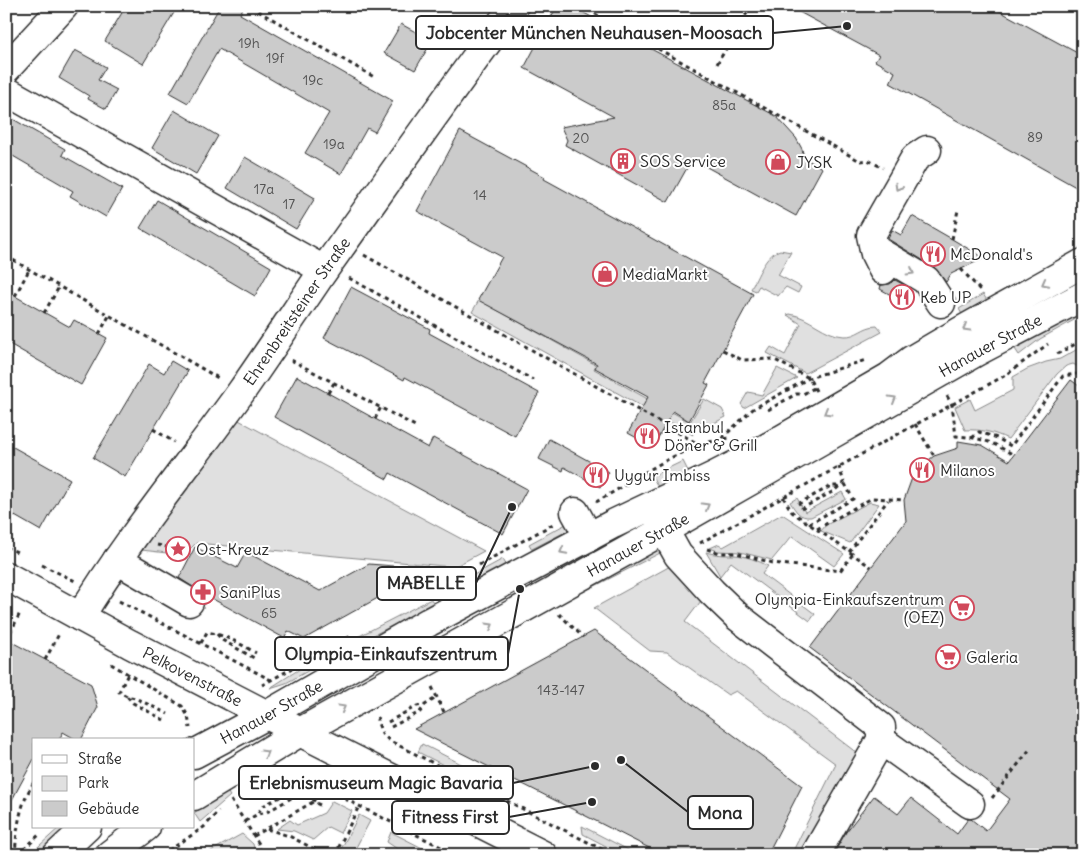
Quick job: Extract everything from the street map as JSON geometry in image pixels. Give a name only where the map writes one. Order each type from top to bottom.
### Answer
[{"type":"main road","points":[[6,69],[64,6]]},
{"type":"main road","name":"Ehrenbreitsteiner Straße","points":[[73,627],[117,560],[241,391],[334,273],[344,244],[474,59],[514,6]]},
{"type":"main road","points":[[6,91],[334,273]]},
{"type":"main road","points":[[927,150],[915,158],[871,235],[878,259],[926,280],[941,302]]},
{"type":"main road","name":"Hanauer Straße","points":[[195,741],[267,715],[429,622],[589,537],[750,457],[889,377],[913,359],[958,332],[1083,263]]},
{"type":"main road","name":"Hanauer Straße","points":[[195,795],[300,732],[664,530],[976,352],[1083,296]]},
{"type":"main road","points":[[653,505],[678,555],[712,592],[738,617],[881,728],[881,740],[815,855]]},
{"type":"main road","points":[[575,512],[589,537]]},
{"type":"main road","points":[[117,560],[190,602]]},
{"type":"main road","name":"Pelkovenstraße","points":[[15,566],[73,627],[267,715],[543,855]]},
{"type":"main road","points":[[881,740],[981,802]]},
{"type":"main road","points":[[57,855],[86,828]]},
{"type":"main road","points":[[108,855],[145,828]]},
{"type":"path","points":[[581,6],[860,161],[868,160],[903,178]]},
{"type":"path","points":[[717,64],[751,6]]},
{"type":"path","points":[[258,11],[374,77]]},
{"type":"path","points":[[952,239],[958,210]]},
{"type":"path","points":[[344,244],[701,445]]},
{"type":"path","points":[[6,256],[241,391]]},
{"type":"path","points":[[962,269],[980,291]]},
{"type":"path","points":[[15,296],[30,270]]},
{"type":"path","points":[[334,273],[533,380]]},
{"type":"path","points":[[44,313],[59,287]]},
{"type":"path","points":[[99,334],[109,316]]},
{"type":"path","points":[[925,419],[1004,376],[1054,340]]},
{"type":"path","points":[[1057,354],[1083,340]]},
{"type":"path","points":[[723,350],[742,360],[773,359],[809,378]]},
{"type":"path","points":[[284,356],[415,426]]},
{"type":"path","points":[[722,439],[753,409],[809,378],[868,360]]},
{"type":"path","points":[[972,438],[979,432],[997,438],[1011,446],[1063,376],[1083,373]]},
{"type":"path","points":[[328,393],[334,383]]},
{"type":"path","points":[[799,399],[814,388]]},
{"type":"path","points":[[768,410],[796,394],[804,394]]},
{"type":"path","points":[[947,396],[952,405],[956,436],[992,442],[1012,454]]},
{"type":"path","points":[[375,419],[381,408]]},
{"type":"path","points":[[915,424],[934,456]]},
{"type":"path","points":[[153,429],[174,442]]},
{"type":"path","points":[[809,524],[852,499],[839,467]]},
{"type":"path","points":[[801,509],[834,491],[844,482]]},
{"type":"path","points":[[798,504],[831,486],[838,486]]},
{"type":"path","points":[[783,497],[792,512],[871,567]]},
{"type":"path","points":[[817,529],[872,498],[904,500]]},
{"type":"path","points":[[697,544],[719,553],[737,553],[772,564],[840,571],[888,500]]},
{"type":"path","points":[[6,547],[15,566]]},
{"type":"path","points":[[40,564],[97,589],[270,680]]},
{"type":"path","points":[[13,609],[25,615]]},
{"type":"path","points":[[7,640],[20,613]]},
{"type":"path","points":[[559,614],[583,637]]},
{"type":"path","points":[[45,660],[58,634],[73,627]]},
{"type":"path","points":[[52,630],[58,634]]},
{"type":"path","points":[[200,644],[207,632],[225,635],[256,653]]},
{"type":"path","points":[[216,634],[222,640],[254,658]]},
{"type":"path","points":[[105,660],[182,706],[188,716],[191,738]]},
{"type":"path","points":[[128,674],[120,692],[168,714]]},
{"type":"path","points":[[431,684],[444,712]]},
{"type":"path","points":[[127,696],[132,703],[164,720]]},
{"type":"path","points":[[391,727],[420,712],[425,705],[436,698]]},
{"type":"path","points":[[388,722],[417,706],[425,705]]},
{"type":"path","points":[[380,714],[377,720],[382,734],[390,741],[613,855]]},
{"type":"path","points":[[981,802],[1030,750]]},
{"type":"path","points":[[287,768],[457,855]]},
{"type":"path","points":[[16,855],[17,822],[32,786]]},
{"type":"path","points":[[254,836],[313,802],[321,787]]},
{"type":"path","points":[[258,814],[264,806],[295,789]]},
{"type":"path","points":[[245,821],[258,814],[267,812],[298,794]]},
{"type":"path","points":[[231,799],[260,844],[261,855]]},
{"type":"path","points":[[313,802],[320,805]]},
{"type":"path","points":[[335,855],[360,806]]},
{"type":"path","points":[[388,821],[395,818]]},
{"type":"path","points":[[267,829],[289,836],[326,855]]},
{"type":"path","points":[[16,855],[42,833]]},
{"type":"green space","points":[[780,250],[791,252],[778,275],[801,287],[798,293],[786,287],[778,296],[759,286],[756,291],[751,289],[766,261]]},
{"type":"green space","points":[[983,294],[988,302],[963,316],[959,309]]},
{"type":"green space","points":[[479,300],[596,365],[594,369],[653,402],[648,410],[472,312]]},
{"type":"green space","points":[[1083,309],[1083,315],[1040,339],[1019,355],[1013,346]]},
{"type":"green space","points":[[790,314],[837,335],[849,336],[872,326],[877,326],[882,332],[805,373],[767,353],[771,347],[785,355],[801,324],[787,315]]},
{"type":"green space","points":[[1083,346],[1083,369],[1073,364],[1066,366],[1057,374],[1008,439],[997,434],[965,430],[955,407],[970,399],[975,410],[1013,390],[1013,377],[1027,369],[1060,359]]},
{"type":"green space","points":[[777,368],[797,378],[744,408],[741,404],[748,392],[762,395]]},
{"type":"green space","points":[[704,399],[722,409],[726,417],[708,426],[705,420],[689,428],[693,435],[654,413],[659,405],[690,422]]},
{"type":"green space","points":[[231,416],[484,551],[454,567],[196,543],[184,555],[133,549]]},
{"type":"green space","points":[[683,461],[689,473],[658,487],[652,476]]},
{"type":"green space","points":[[842,492],[846,499],[811,517],[801,515],[790,502],[797,498],[805,512]]},
{"type":"green space","points":[[870,502],[879,504],[850,543],[821,531],[826,525]]},
{"type":"green space","points":[[782,514],[844,554],[834,566],[792,536],[772,560],[740,552],[718,551],[710,548],[719,544],[723,547]]},
{"type":"green space","points":[[566,524],[569,530],[532,549],[529,544]]},
{"type":"green space","points":[[664,541],[668,549],[583,592],[580,586]]},
{"type":"green space","points":[[706,552],[742,556],[768,566],[762,574],[815,614],[810,621],[731,562],[720,576]]},
{"type":"green space","points":[[503,559],[506,565],[462,588],[459,583]]},
{"type":"green space","points":[[674,564],[704,597],[685,622],[857,753],[804,855],[791,855],[836,764],[736,691],[728,695],[667,652],[650,651],[594,608]]},
{"type":"green space","points":[[431,599],[434,604],[339,653],[336,648]]},
{"type":"green space","points":[[309,663],[315,667],[286,683],[270,688]]},
{"type":"green space","points":[[422,744],[473,770],[465,776],[418,752]]},
{"type":"green space","points":[[226,790],[230,796],[200,822],[195,812]]},
{"type":"green space","points":[[332,801],[352,811],[340,833],[328,827],[313,840],[294,831],[277,829],[290,820],[297,825],[324,813]]},
{"type":"green space","points":[[359,815],[370,821],[352,855],[346,855],[340,851]]},
{"type":"green space","points":[[582,826],[638,855],[623,855],[583,834]]},
{"type":"green space","points":[[59,828],[70,828],[39,855],[29,855]]},
{"type":"green space","points":[[391,832],[436,855],[406,855],[387,842]]},
{"type":"green space","points":[[242,834],[253,844],[256,855],[204,855]]},
{"type":"building","points":[[126,6],[178,6],[143,64],[105,41]]},
{"type":"building","points":[[220,6],[244,6],[240,14],[393,101],[375,132],[367,128],[341,174],[305,153],[329,113],[219,49],[188,103],[170,93]]},
{"type":"building","points":[[557,6],[571,6],[776,116],[796,138],[804,158],[822,168],[796,216],[692,159],[668,202],[565,145],[567,140],[561,127],[614,117],[524,68]]},
{"type":"building","points":[[788,6],[990,6],[1083,56],[1083,191],[890,83],[895,72],[875,61],[879,55]]},
{"type":"building","points":[[401,24],[432,41],[415,70],[384,53]]},
{"type":"building","points":[[75,50],[106,67],[98,80],[117,90],[106,109],[88,99],[89,96],[59,78]]},
{"type":"building","points":[[174,110],[218,136],[196,174],[152,148]]},
{"type":"building","points":[[6,115],[65,149],[62,155],[122,189],[106,217],[70,196],[73,191],[6,152]]},
{"type":"building","name":"MediaMarkt","points":[[460,131],[753,294],[705,383],[709,385],[689,421],[673,411],[653,447],[628,433],[648,397],[595,368],[597,364],[478,300],[502,257],[417,211]]},
{"type":"building","points":[[245,157],[315,198],[296,229],[227,188]]},
{"type":"building","points":[[157,200],[271,267],[255,296],[140,228]]},
{"type":"building","name":"McDonald's","points":[[912,216],[984,258],[951,274],[946,282],[934,267],[888,239],[892,230],[901,235]]},
{"type":"building","points":[[895,280],[910,288],[902,301],[880,289],[881,285],[890,284]]},
{"type":"building","points":[[351,287],[430,329],[429,333],[539,393],[515,436],[405,377],[404,380],[324,338]]},
{"type":"building","points":[[6,291],[70,327],[74,320],[107,338],[81,385],[6,342]]},
{"type":"building","points":[[171,361],[188,371],[125,477],[93,458],[149,364],[164,373]]},
{"type":"building","points":[[297,376],[428,448],[433,438],[527,489],[503,534],[390,473],[387,479],[274,417]]},
{"type":"building","name":"Olympia-Einkaufszentrum (OEZ)","points":[[1071,380],[1083,389],[1083,855],[833,855],[846,832],[874,796],[898,814],[911,798],[957,834],[968,819],[971,819],[986,831],[1010,799],[810,648],[906,521],[904,500],[912,478],[921,466],[934,456],[958,448],[958,441],[982,445],[1009,461]]},
{"type":"building","points":[[549,439],[609,472],[600,487],[564,467],[563,471],[539,459]]},
{"type":"building","points":[[6,443],[70,479],[41,531],[6,511]]},
{"type":"building","points":[[195,547],[237,568],[246,552],[320,591],[369,564],[430,569],[304,639],[288,631],[284,638],[200,592],[179,578]]},
{"type":"building","points":[[594,631],[802,786],[767,855],[663,855],[414,729]]},
{"type":"building","points":[[6,639],[91,684],[98,707],[82,738],[74,738],[63,732],[60,738],[32,738],[32,763],[6,811]]},
{"type":"place","name":"Jobcenter München Neuhausen-Moosach","points":[[847,26]]},
{"type":"place","name":"SOS Service","points":[[623,161]]},
{"type":"place","name":"JYSK","points":[[778,162]]},
{"type":"place","name":"McDonald's","points":[[933,254]]},
{"type":"place","name":"MediaMarkt","points":[[605,274]]},
{"type":"place","name":"Keb UP","points":[[902,297]]},
{"type":"place","name":"Istanbul Döner & Grill","points":[[647,436]]},
{"type":"place","name":"Milanos","points":[[922,470]]},
{"type":"place","name":"Uygur Imbiss","points":[[596,475]]},
{"type":"place","name":"MABELLE","points":[[512,507]]},
{"type":"place","name":"Ost-Kreuz","points":[[178,549]]},
{"type":"place","name":"Olympia-Einkaufszentrum","points":[[520,589]]},
{"type":"place","name":"SaniPlus","points":[[203,592]]},
{"type":"place","name":"Olympia-Einkaufszentrum (OEZ)","points":[[962,608]]},
{"type":"place","name":"Galeria","points":[[948,657]]},
{"type":"place","name":"Mona","points":[[621,760]]},
{"type":"place","name":"Erlebnismuseum Magic Bavaria","points":[[595,766]]},
{"type":"place","name":"Fitness First","points":[[592,802]]}]
